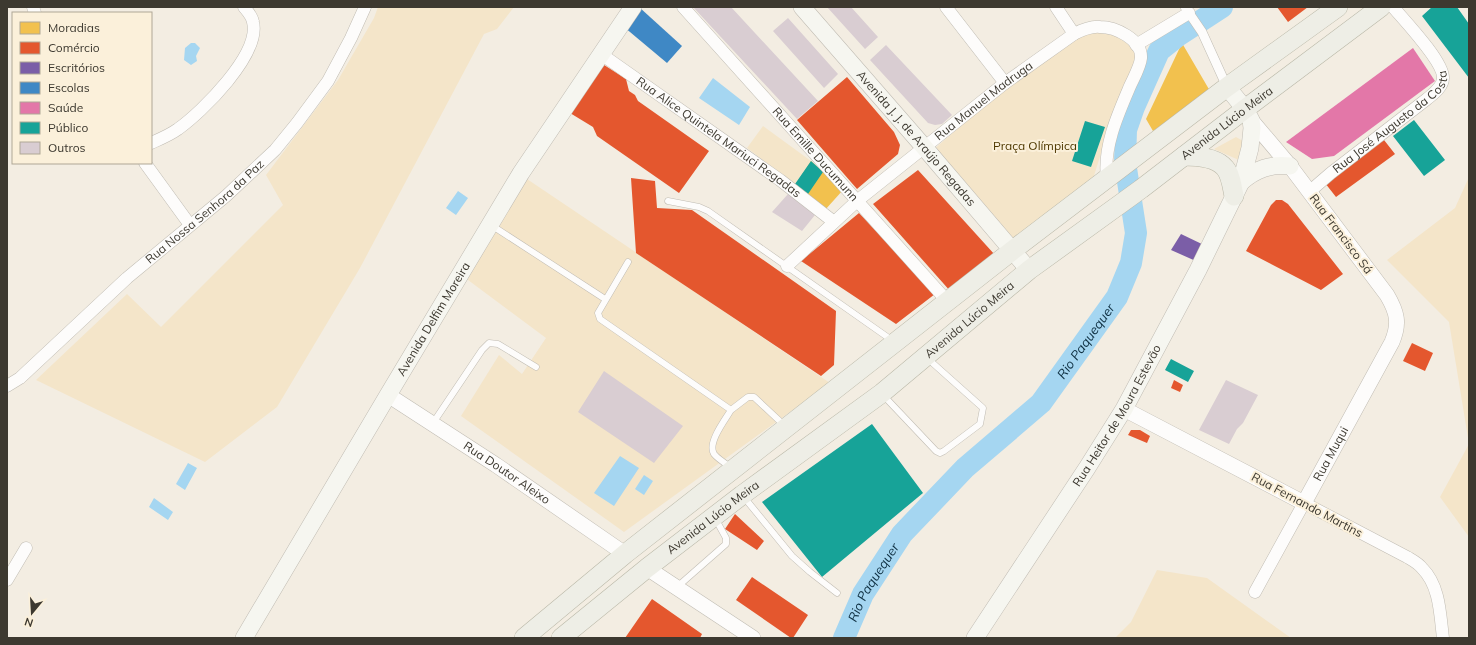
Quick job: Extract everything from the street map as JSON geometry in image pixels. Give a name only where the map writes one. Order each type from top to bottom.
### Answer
[{"type":"main road","name":"Avenida Delfim Moreira","points":[[244,638],[521,173],[633,7]]},
{"type":"main road","name":"Avenida J. J. de Araújo Regadas","points":[[802,7],[1029,270]]},
{"type":"main road","name":"Avenida Lúcio Meira","points":[[524,638],[625,554],[1013,250],[1228,87],[1338,7]]},
{"type":"main road","name":"Avenida Lúcio Meira","points":[[561,638],[714,516],[882,393],[1029,270],[1114,209],[1184,156],[1248,114],[1381,7]]},
{"type":"main road","name":"Rua Francisco Sá","points":[[1228,87],[1248,114]]},
{"type":"main road","name":"Rua Heitor de Moura Estevão","points":[[975,638],[1124,409],[1198,270],[1237,189],[1252,138],[1248,114]]},
{"type":"main road","points":[[1184,156],[1205,158],[1219,163],[1226,169],[1237,189],[1253,172],[1261,168],[1271,166],[1290,166]]},
{"type":"street","points":[[152,143],[177,130],[195,115],[214,98],[234,72],[247,52],[254,32],[250,14],[244,7]]},
{"type":"street","name":"Rua Nossa Senhora da Paz","points":[[7,386],[20,378],[127,278],[226,196],[275,150],[316,99],[338,63],[365,7]]},
{"type":"street","name":"Rua Emille Ducumunn","points":[[683,7],[948,302]]},
{"type":"street","points":[[946,7],[1005,83]]},
{"type":"street","points":[[1056,7],[1074,34]]},
{"type":"street","name":"Rua José Augusto da Costa","points":[[1309,192],[1438,90],[1442,83],[1442,70],[1436,59],[1393,7]]},
{"type":"street","points":[[1112,175],[1107,161],[1113,132],[1141,58],[1136,45],[1189,12]]},
{"type":"street","name":"Rua Francisco Sá","points":[[1189,12],[1202,32],[1228,87]]},
{"type":"street","name":"Rua Manuel Madruga","points":[[787,266],[857,201],[1005,83],[1074,34],[1085,29],[1100,27],[1112,29],[1125,35],[1136,45]]},
{"type":"street","name":"Rua Alice Quintela Mariuci Regadas","points":[[601,54],[780,180],[834,222]]},
{"type":"street","name":"Rua Francisco Sá","points":[[1248,114],[1290,166],[1387,295],[1395,308],[1397,331],[1383,359]]},
{"type":"street","points":[[145,164],[190,225]]},
{"type":"street","name":"Rua Muqui","points":[[1256,592],[1383,359]]},
{"type":"street","name":"Rua Doutor Aleixo","points":[[388,395],[496,465],[625,554]]},
{"type":"street","name":"Rua Fernando Martins","points":[[1124,409],[1407,557],[1421,566],[1435,587],[1443,638]]},
{"type":"street","points":[[7,580],[26,548]]},
{"type":"street","points":[[647,568],[753,638]]},
{"type":"lane","points":[[668,201],[698,207],[708,211],[896,343]]},
{"type":"lane","points":[[490,224],[605,299]]},
{"type":"lane","points":[[628,262],[598,313],[600,320],[731,410]]},
{"type":"lane","points":[[432,424],[482,350],[489,343],[498,344],[536,367]]},
{"type":"lane","points":[[882,393],[936,451],[944,451],[980,424],[983,408],[926,357]]},
{"type":"lane","points":[[733,469],[715,455],[712,449],[712,443],[731,410],[748,397],[754,397],[786,427]]},
{"type":"lane","points":[[742,495],[792,556],[837,593]]},
{"type":"lane","points":[[677,587],[726,544],[726,538],[714,516]]},
{"type":"green space","points":[[378,7],[514,7],[497,29],[484,34],[360,268],[277,407],[205,462],[36,380],[127,294],[161,327],[283,205],[266,175],[338,80],[374,18]]},
{"type":"green space","name":"Praça Olímpica","points":[[1107,30],[1134,48],[1138,63],[1106,137],[1093,179],[1013,245],[933,150],[1006,87],[1075,35]]},
{"type":"green space","points":[[763,126],[811,161],[795,184],[747,148]]},
{"type":"green space","points":[[1236,137],[1243,141],[1241,161],[1214,149]]},
{"type":"green space","points":[[524,177],[830,383],[624,532],[461,416],[499,355],[522,374],[546,338],[464,277]]},
{"type":"green space","points":[[1469,177],[1469,444],[1449,322],[1387,260],[1455,208]]},
{"type":"green space","points":[[1469,444],[1469,537],[1440,497]]},
{"type":"green space","points":[[1157,570],[1207,578],[1291,638],[1115,638],[1131,622]]},
{"type":"water","points":[[191,43],[195,43],[200,48],[196,56],[197,61],[191,65],[184,60],[185,48]]},
{"type":"water","points":[[713,78],[750,107],[739,125],[699,98]]},
{"type":"water","points":[[458,191],[468,198],[456,215],[446,208]]},
{"type":"water","points":[[620,456],[639,468],[614,506],[594,493]]},
{"type":"water","points":[[188,463],[197,468],[185,490],[176,484]]},
{"type":"water","points":[[644,475],[653,481],[644,495],[635,489]]},
{"type":"water","points":[[154,498],[173,512],[168,520],[149,507]]},
{"type":"building: Moradias","points":[[1182,43],[1210,91],[1153,131],[1146,119]]},
{"type":"building: Moradias","points":[[811,161],[843,190],[825,210],[793,188]]},
{"type":"building: Comércio","points":[[1277,7],[1308,7],[1288,22]]},
{"type":"building: Comércio","points":[[601,63],[626,79],[629,91],[635,95],[638,101],[709,151],[679,193],[597,136],[593,127],[570,113]]},
{"type":"building: Comércio","points":[[847,77],[894,132],[900,145],[898,154],[857,189],[797,120]]},
{"type":"building: Comércio","points":[[1384,140],[1395,154],[1336,197],[1325,183]]},
{"type":"building: Comércio","points":[[918,170],[995,255],[951,292],[873,204]]},
{"type":"building: Comércio","points":[[631,178],[655,181],[657,208],[692,210],[836,311],[834,365],[821,376],[636,253]]},
{"type":"building: Comércio","points":[[1276,200],[1282,200],[1288,204],[1343,274],[1321,290],[1246,251],[1271,205]]},
{"type":"building: Comércio","points":[[859,213],[935,294],[896,324],[801,261]]},
{"type":"building: Comércio","points":[[1412,343],[1433,353],[1425,371],[1403,361]]},
{"type":"building: Comércio","points":[[1174,380],[1183,385],[1180,392],[1171,388]]},
{"type":"building: Comércio","points":[[1131,430],[1140,430],[1150,436],[1147,443],[1128,435]]},
{"type":"building: Comércio","points":[[735,514],[764,541],[757,550],[725,529]]},
{"type":"building: Comércio","points":[[752,577],[808,615],[793,638],[736,600]]},
{"type":"building: Comércio","points":[[652,599],[702,634],[700,638],[625,638]]},
{"type":"building: Escritórios","points":[[1181,234],[1206,246],[1198,262],[1171,250]]},
{"type":"building: Escolas","points":[[639,7],[682,46],[667,63],[624,27]]},
{"type":"building: Saúde","points":[[1413,48],[1435,81],[1334,156],[1312,159],[1286,142]]},
{"type":"building: Público","points":[[1432,7],[1457,7],[1469,24],[1469,78],[1422,16]]},
{"type":"building: Público","points":[[1414,120],[1445,160],[1424,176],[1393,136]]},
{"type":"building: Público","points":[[1085,121],[1105,127],[1091,167],[1072,161]]},
{"type":"building: Público","points":[[811,161],[823,172],[808,194],[795,184]]},
{"type":"building: Público","points":[[1171,359],[1194,371],[1188,382],[1165,370]]},
{"type":"building: Público","points":[[872,424],[923,493],[822,577],[762,502]]},
{"type":"building: Outros","points":[[693,7],[731,7],[818,101],[797,119]]},
{"type":"building: Outros","points":[[827,7],[851,7],[878,37],[865,49]]},
{"type":"building: Outros","points":[[788,18],[838,74],[824,88],[773,31]]},
{"type":"building: Outros","points":[[886,45],[952,115],[942,124],[935,125],[928,123],[870,60]]},
{"type":"building: Outros","points":[[788,194],[815,215],[802,231],[772,212]]},
{"type":"building: Outros","points":[[604,371],[683,426],[654,463],[578,412]]},
{"type":"building: Outros","points":[[1226,380],[1258,395],[1243,423],[1237,429],[1229,444],[1199,430]]},
{"type":"waterway","name":"Rio Paquequer","points":[[844,638],[863,594],[902,534],[965,468],[1041,403],[1117,297],[1131,263],[1136,233],[1125,162],[1126,130],[1134,107],[1159,51],[1179,35],[1222,7]]}]
